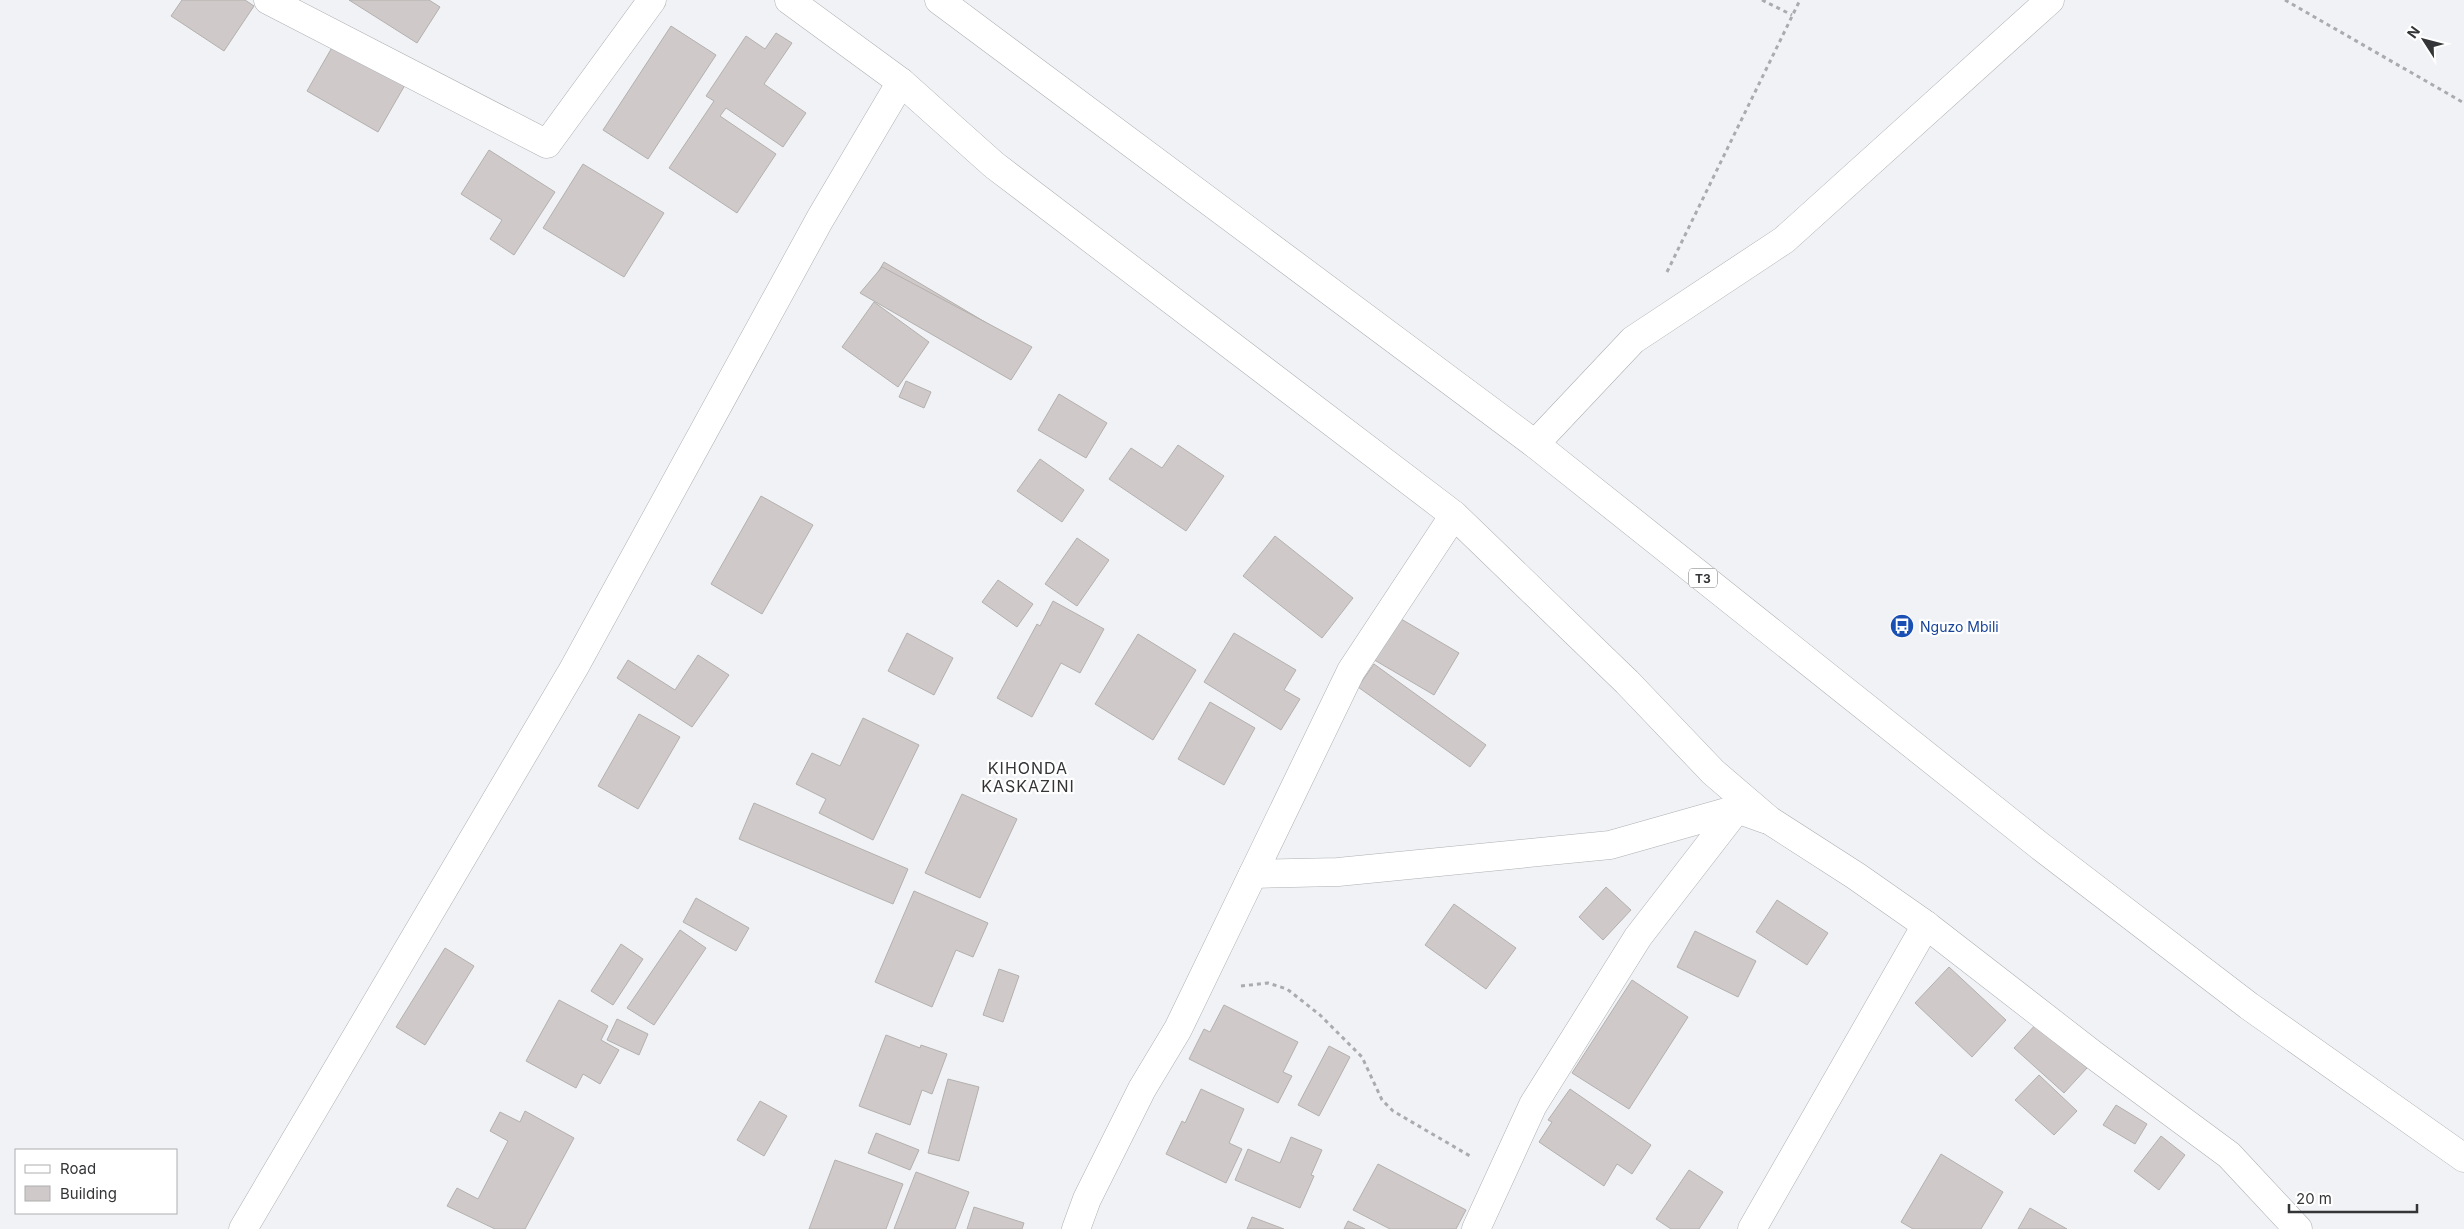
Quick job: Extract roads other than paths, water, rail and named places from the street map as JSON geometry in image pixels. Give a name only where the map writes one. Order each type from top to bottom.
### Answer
[{"type":"main road","points":[[268,0],[547,144],[652,0]]},
{"type":"main road","points":[[789,0],[901,82],[994,165],[1454,515],[1627,682],[1713,772],[1769,820],[1856,876],[1926,925],[2095,1056],[2229,1155],[2298,1229]]},
{"type":"main road","name":"T3","points":[[939,0],[1535,444],[2047,852],[2249,1006],[2464,1158]]},
{"type":"main road","points":[[1535,444],[1633,340],[1784,240],[2050,0]]},
{"type":"main road","points":[[243,1229],[574,668],[820,218],[901,82]]},
{"type":"main road","points":[[1076,1229],[1091,1190],[1142,1089],[1178,1029],[1195,990],[1351,671],[1454,515]]},
{"type":"main road","points":[[1253,874],[1338,872],[1610,846],[1737,809],[1769,820]]},
{"type":"main road","points":[[1476,1229],[1533,1105],[1638,936],[1737,809]]},
{"type":"main road","points":[[1752,1229],[1926,925]]},
{"type":"place","name":"Nguzo Mbili","points":[[1902,626]]},
{"type":"district","name":"KIHONDA KASKAZINI","points":[[1028,777]]}]
